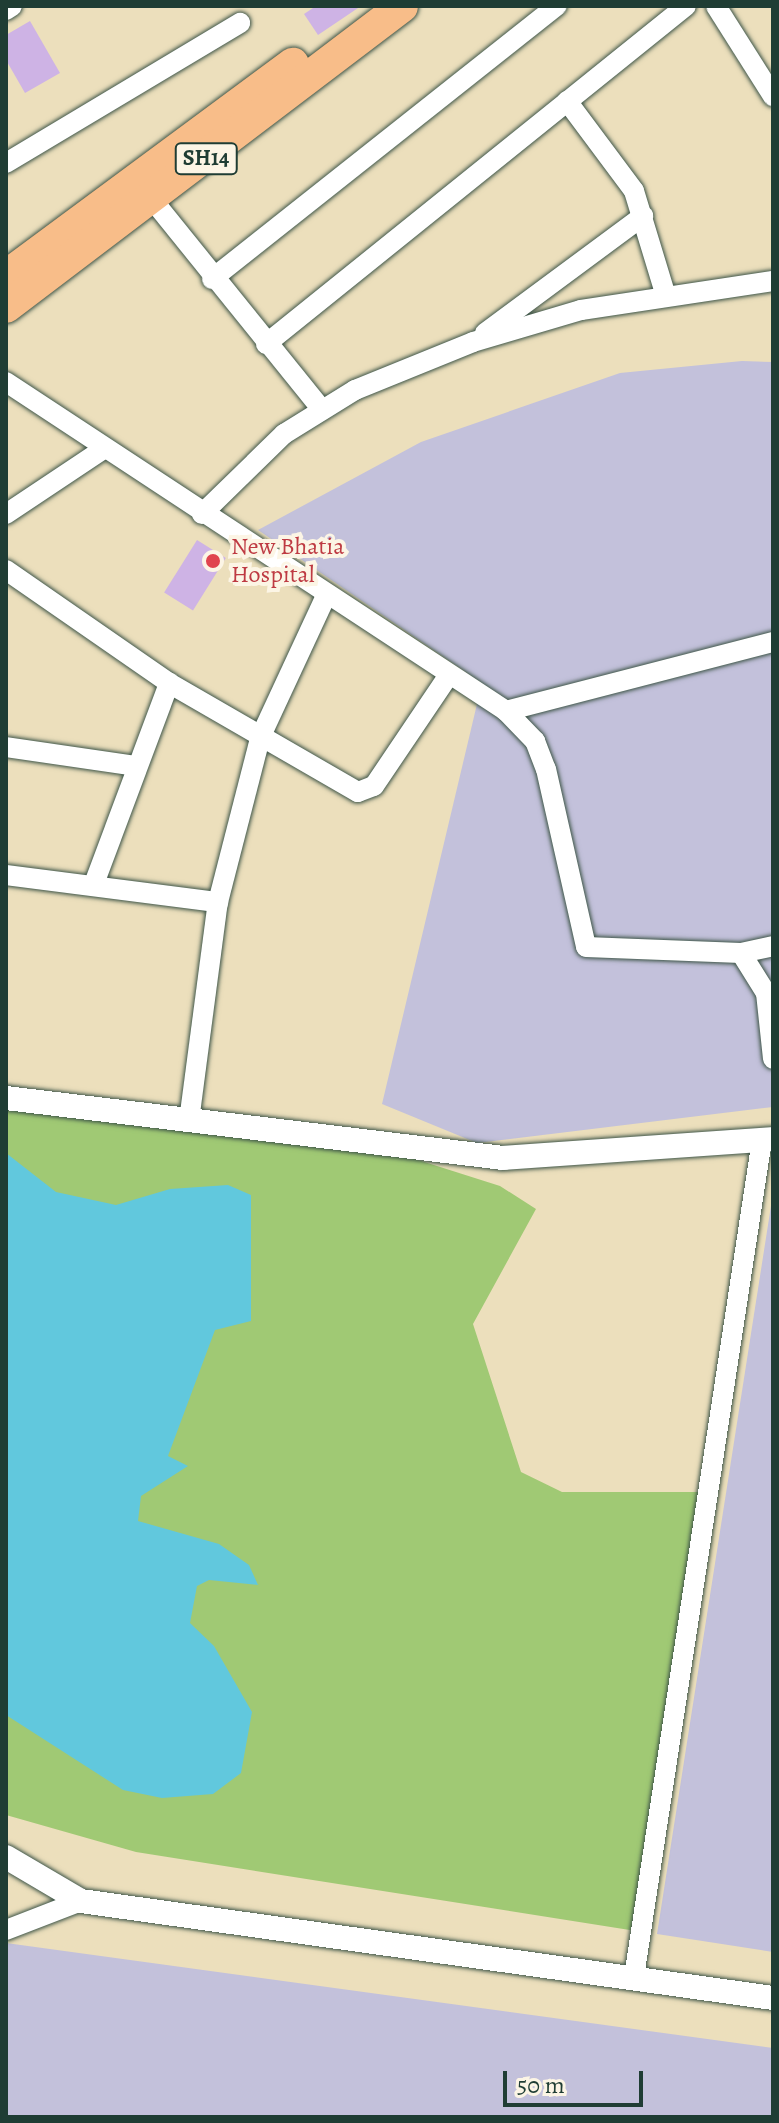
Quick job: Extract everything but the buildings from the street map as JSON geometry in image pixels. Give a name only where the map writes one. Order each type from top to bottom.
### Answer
[{"type":"main road","name":"SH14","points":[[6,307],[368,6]]},
{"type":"main road","name":"SH14","points":[[6,276],[145,191],[402,6]]},
{"type":"street","points":[[6,10],[12,6]]},
{"type":"street","points":[[212,279],[557,6]]},
{"type":"street","points":[[266,344],[686,6]]},
{"type":"street","points":[[716,6],[773,96]]},
{"type":"street","points":[[6,163],[240,23]]},
{"type":"street","points":[[567,101],[619,163],[643,216],[665,293]]},
{"type":"street","points":[[145,191],[212,279],[322,410]]},
{"type":"street","points":[[473,342],[643,216]]},
{"type":"street","points":[[202,514],[250,463],[322,410],[473,342],[665,293],[773,281]]},
{"type":"street","points":[[6,382],[326,596],[506,711],[535,741],[546,769],[586,947],[741,953],[773,946]]},
{"type":"street","points":[[6,514],[105,448]]},
{"type":"street","points":[[6,570],[169,683],[348,788],[366,790],[449,675]]},
{"type":"street","points":[[189,1121],[218,902],[260,738],[326,596]]},
{"type":"street","points":[[506,711],[773,642]]},
{"type":"street","points":[[94,884],[169,683]]},
{"type":"street","points":[[6,747],[136,766]]},
{"type":"street","points":[[6,875],[218,902]]},
{"type":"street","points":[[741,953],[766,993],[773,1059]]},
{"type":"street","points":[[6,1098],[503,1158],[768,1140],[634,1977]]},
{"type":"street","points":[[6,1857],[81,1901],[773,1998]]},
{"type":"street","points":[[6,1930],[81,1901]]},
{"type":"shaded area","points":[[742,361],[773,362],[773,1107],[477,1143],[382,1104],[482,683],[258,530],[421,442],[620,373]]},
{"type":"shaded area","points":[[773,1193],[773,1952],[657,1934]]},
{"type":"shaded area","points":[[6,1943],[773,2048],[773,2117],[6,2117]]},
{"type":"green space","points":[[6,1107],[415,1159],[500,1186],[536,1209],[473,1324],[521,1472],[562,1492],[702,1492],[636,1931],[136,1852],[6,1815]]},
{"type":"water","points":[[6,1153],[56,1192],[116,1205],[170,1189],[228,1185],[251,1195],[251,1321],[215,1330],[168,1456],[188,1466],[141,1496],[138,1521],[219,1544],[249,1565],[258,1585],[209,1580],[197,1586],[190,1623],[214,1646],[252,1712],[241,1773],[213,1794],[162,1798],[123,1790],[6,1715]]},
{"type":"place","name":"New Bhatia Hospital","points":[[213,561]]}]
